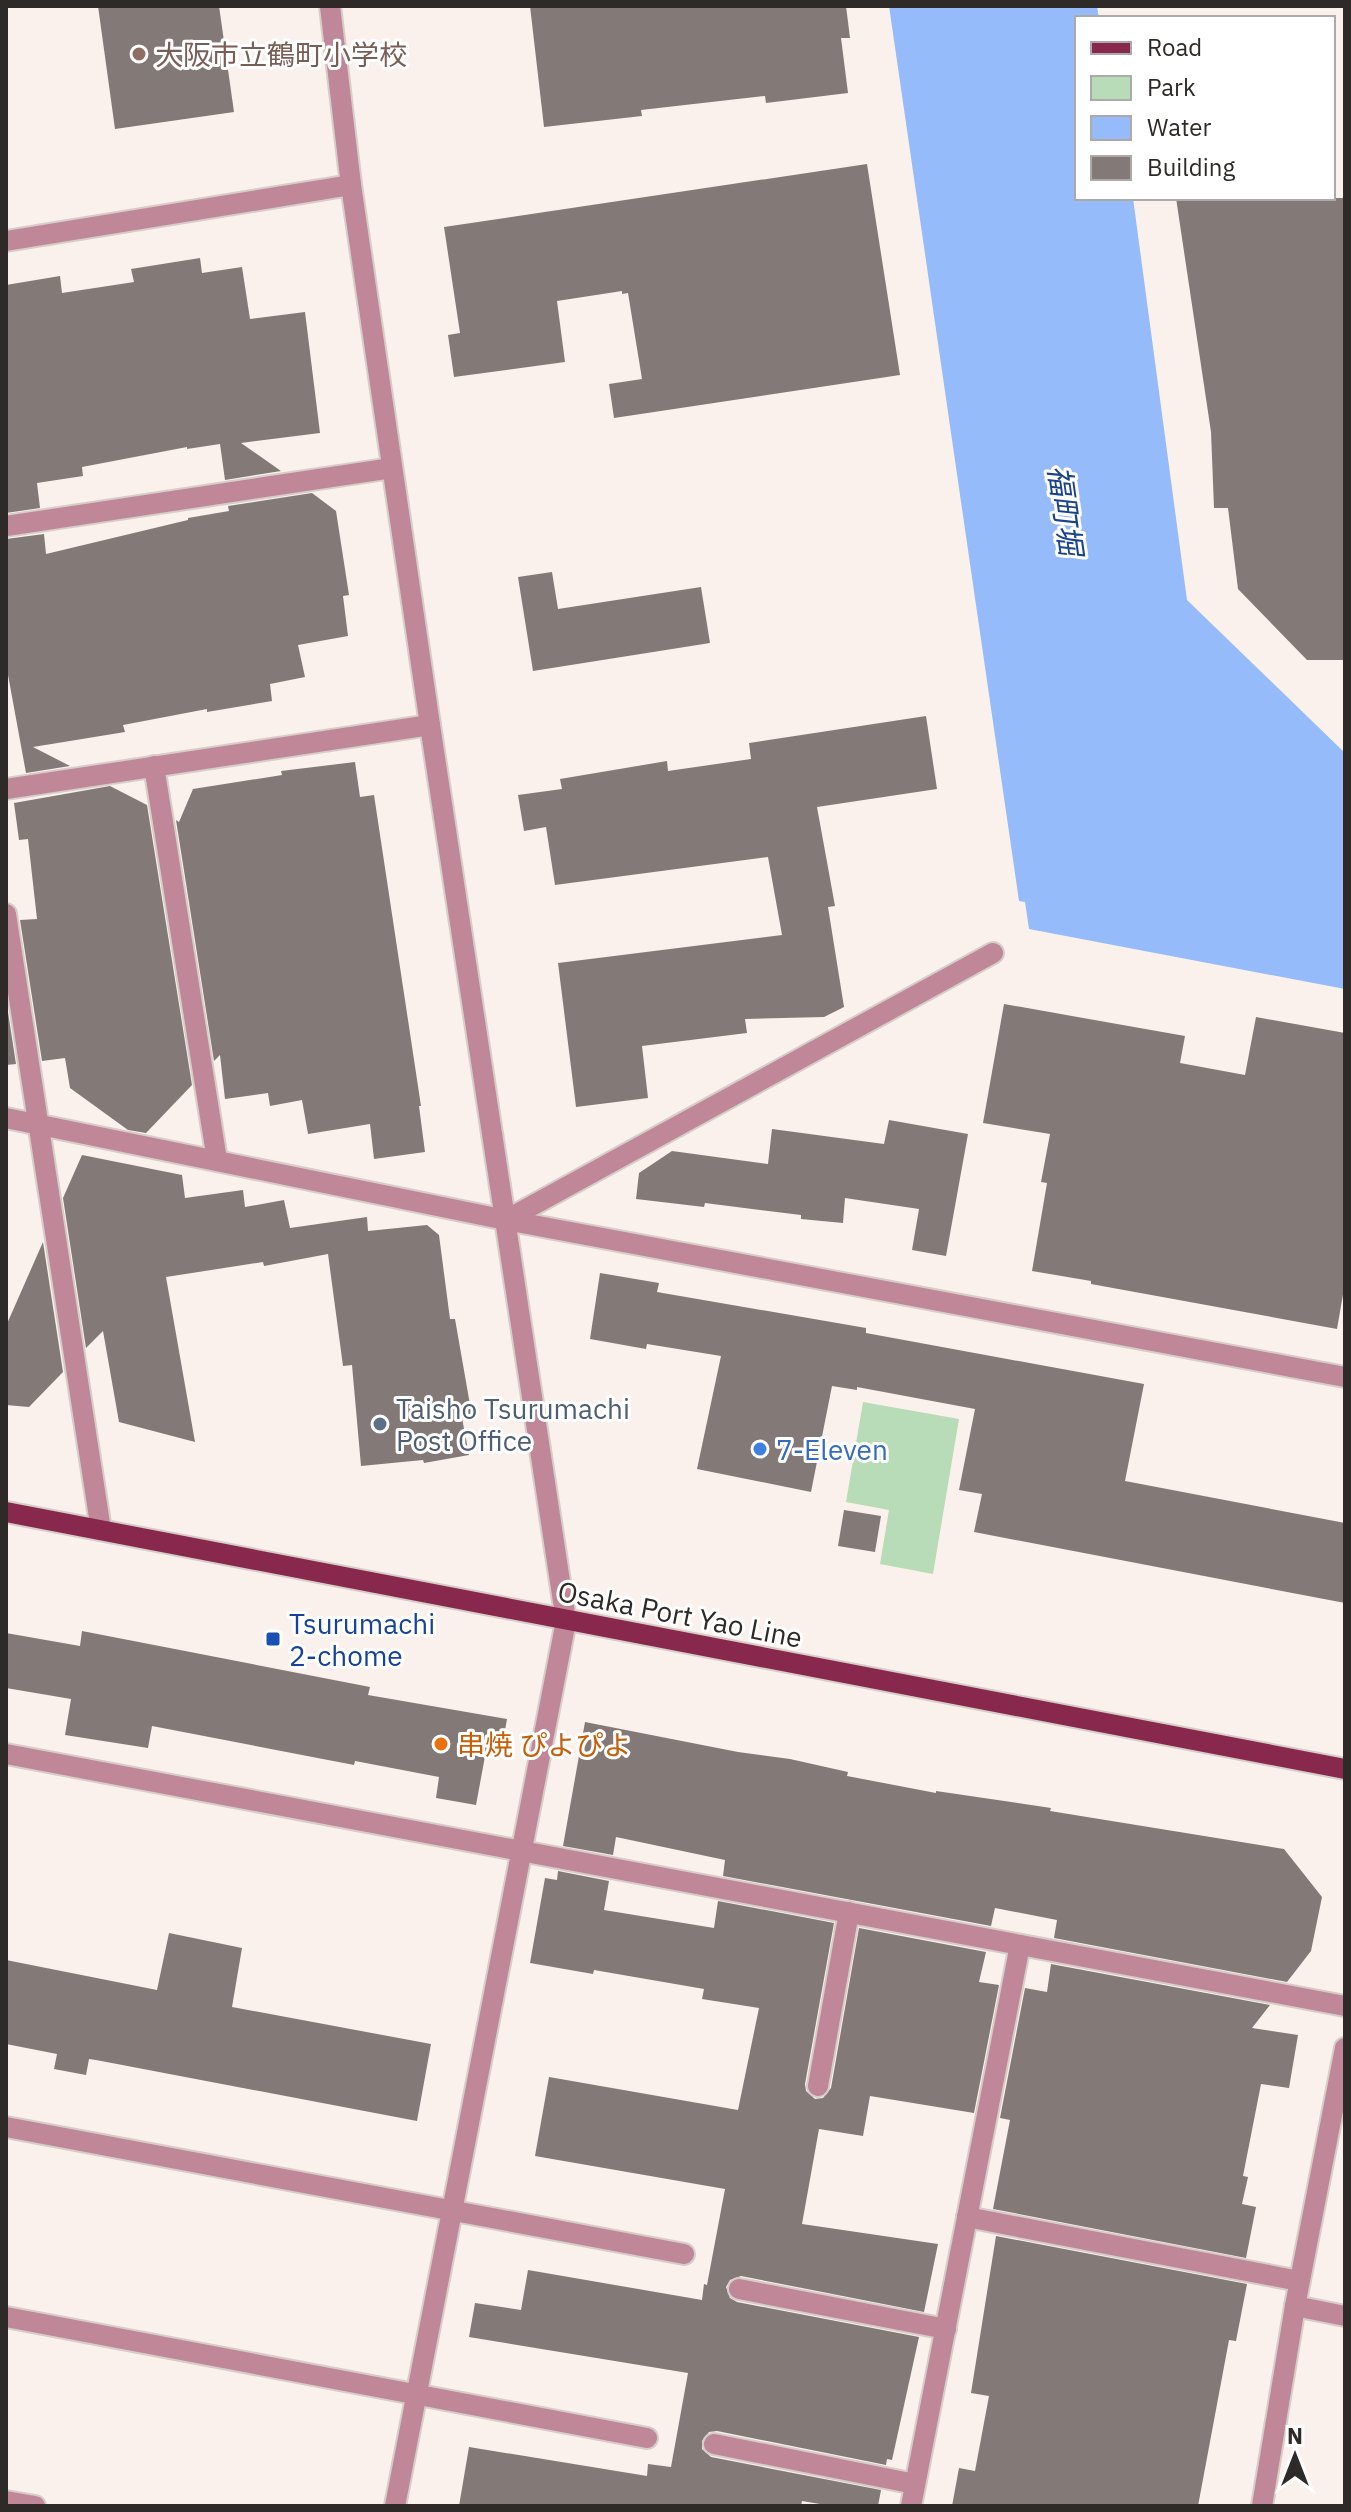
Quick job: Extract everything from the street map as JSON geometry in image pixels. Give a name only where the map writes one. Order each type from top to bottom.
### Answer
[{"type":"main road","name":"Osaka Port Yao Line","points":[[6,1512],[1345,1769]]},
{"type":"street","points":[[330,6],[351,185],[392,468],[566,1621],[395,2506]]},
{"type":"street","points":[[6,241],[351,185]]},
{"type":"street","points":[[6,526],[392,468]]},
{"type":"street","points":[[6,789],[430,725]]},
{"type":"street","points":[[154,766],[217,1160]]},
{"type":"street","points":[[6,914],[101,1530]]},
{"type":"street","points":[[506,1220],[993,953]]},
{"type":"street","points":[[6,1118],[506,1220],[1345,1377]]},
{"type":"street","points":[[6,1754],[1345,2006]]},
{"type":"street","points":[[818,2086],[849,1912]]},
{"type":"street","points":[[911,2506],[1020,1945]]},
{"type":"street","points":[[1262,2506],[1299,2281],[1342,2076],[1345,2048]]},
{"type":"street","points":[[6,2127],[684,2254]]},
{"type":"street","points":[[967,2217],[1299,2281]]},
{"type":"street","points":[[739,2289],[946,2329]]},
{"type":"street","points":[[1295,2306],[1345,2316]]},
{"type":"street","points":[[6,2317],[647,2438]]},
{"type":"street","points":[[714,2444],[915,2484]]},
{"type":"street","points":[[6,2501],[35,2506]]},
{"type":"green space","points":[[863,1402],[959,1419],[933,1574],[880,1564],[889,1510],[846,1502]]},
{"type":"water","name":"福町堀","points":[[889,6],[1097,6],[1099,16],[1075,16],[1075,200],[1133,200],[1187,600],[1345,753],[1345,989],[1029,929],[1025,902],[1019,901]]},
{"type":"building","points":[[98,6],[219,6],[234,112],[115,129]]},
{"type":"building","points":[[530,6],[846,6],[850,38],[841,38],[848,93],[766,103],[765,96],[641,110],[642,116],[544,127]]},
{"type":"building","points":[[867,164],[900,375],[614,418],[609,384],[642,379],[628,293],[622,294],[622,291],[557,301],[565,362],[454,377],[448,335],[460,333],[444,227]]},
{"type":"building","points":[[1345,198],[1345,660],[1307,660],[1238,589],[1228,508],[1214,508],[1211,432],[1176,200]]},
{"type":"building","points":[[200,258],[202,273],[242,267],[250,319],[305,312],[320,433],[241,443],[281,471],[225,480],[220,444],[187,447],[82,467],[83,476],[37,483],[40,508],[6,513],[6,285],[60,276],[62,293],[134,282],[131,269]]},
{"type":"building","points":[[312,493],[336,511],[349,595],[343,596],[348,636],[298,645],[305,677],[270,684],[272,701],[207,712],[207,709],[123,725],[125,732],[33,747],[70,766],[26,773],[6,664],[6,539],[44,534],[46,554],[188,518],[229,511],[228,506]]},
{"type":"building","points":[[552,572],[558,609],[701,587],[710,643],[533,671],[518,577]]},
{"type":"building","points":[[926,716],[937,789],[817,807],[835,906],[828,907],[844,1007],[824,1017],[745,1019],[747,1033],[642,1046],[648,1098],[576,1107],[558,963],[782,935],[768,857],[555,885],[546,827],[524,831],[518,795],[562,789],[560,779],[667,761],[668,771],[751,759],[749,743]]},
{"type":"building","points":[[355,762],[360,797],[374,795],[421,1106],[425,1152],[374,1159],[370,1124],[308,1134],[302,1100],[270,1106],[268,1093],[225,1099],[220,1055],[214,1061],[176,820],[179,822],[193,789],[282,775],[281,771]]},
{"type":"building","points":[[110,786],[147,805],[192,1085],[146,1133],[128,1130],[70,1088],[65,1058],[42,1061],[20,920],[37,919],[28,839],[19,840],[14,803]]},
{"type":"building","points":[[6,999],[16,1064],[6,1065]]},
{"type":"building","points":[[1004,1004],[1185,1036],[1180,1063],[1245,1075],[1256,1017],[1345,1033],[1345,1283],[1337,1329],[1032,1271],[1047,1183],[1041,1182],[1050,1134],[983,1123]]},
{"type":"building","points":[[889,1120],[968,1134],[946,1256],[912,1250],[919,1209],[845,1198],[843,1223],[705,1203],[704,1207],[636,1199],[639,1173],[672,1151],[768,1164],[772,1129],[884,1144]]},
{"type":"building","points":[[82,1155],[182,1175],[185,1198],[243,1190],[245,1207],[284,1200],[290,1228],[367,1217],[368,1231],[427,1225],[439,1235],[450,1319],[455,1319],[472,1416],[462,1418],[469,1455],[424,1463],[423,1460],[361,1466],[352,1365],[343,1366],[328,1254],[264,1266],[263,1262],[166,1277],[195,1442],[119,1422],[103,1331],[86,1348],[63,1198]]},
{"type":"building","points":[[43,1242],[63,1372],[29,1407],[6,1405],[6,1326]]},
{"type":"building","points":[[600,1273],[659,1283],[657,1292],[866,1328],[866,1333],[1144,1384],[1125,1481],[1345,1523],[1345,1603],[974,1532],[982,1494],[959,1490],[975,1409],[857,1387],[857,1390],[832,1386],[811,1492],[697,1469],[721,1356],[647,1344],[646,1349],[590,1339]]},
{"type":"building","points":[[844,1510],[881,1516],[875,1552],[838,1546]]},
{"type":"building","points":[[82,1631],[370,1687],[368,1695],[507,1719],[501,1754],[486,1751],[476,1805],[436,1798],[439,1777],[355,1761],[354,1765],[152,1726],[148,1748],[65,1735],[71,1699],[6,1688],[6,1633],[80,1646]]},
{"type":"building","points":[[585,1722],[790,1759],[848,1772],[847,1776],[936,1793],[1051,1808],[1050,1811],[1284,1849],[1322,1897],[1311,1951],[1287,1982],[1054,1938],[1057,1920],[995,1908],[991,1926],[723,1876],[725,1860],[616,1837],[613,1855],[563,1846]]},
{"type":"building","points":[[558,1871],[609,1881],[604,1910],[714,1928],[718,1901],[834,1923],[805,2084],[806,2091],[815,2099],[823,2098],[831,2088],[859,1928],[986,1952],[979,1982],[999,1985],[974,2113],[870,2096],[863,2136],[819,2129],[802,2224],[938,2244],[924,2312],[741,2276],[730,2280],[726,2287],[730,2298],[737,2302],[919,2337],[892,2460],[887,2459],[886,2465],[717,2431],[709,2432],[702,2441],[702,2449],[711,2457],[881,2490],[878,2506],[832,2506],[802,2501],[801,2506],[459,2506],[469,2447],[647,2476],[648,2464],[671,2467],[688,2373],[469,2337],[475,2303],[521,2310],[528,2270],[702,2300],[725,2189],[535,2156],[549,2077],[738,2110],[759,2008],[702,1999],[704,1989],[594,1970],[593,1974],[530,1963],[545,1878],[557,1880]]},
{"type":"building","points":[[169,1933],[242,1948],[232,2007],[431,2044],[417,2121],[89,2059],[86,2075],[54,2069],[57,2054],[6,2044],[6,1960],[157,1990]]},
{"type":"building","points":[[1051,1964],[1270,2005],[1252,2028],[1298,2035],[1289,2088],[1261,2084],[1243,2176],[1248,2177],[1242,2204],[1256,2207],[1246,2258],[993,2209],[1010,2120],[1000,2118],[1025,1988],[1047,1992]]},
{"type":"building","points":[[996,2236],[1247,2284],[1236,2341],[1229,2340],[1198,2506],[952,2506],[959,2468],[975,2471],[989,2396],[971,2393]]},
{"type":"place","name":"大阪市立鶴町小学校","points":[[139,54]]},
{"type":"place","name":"Taisho Tsurumachi Post Office","points":[[380,1424]]},
{"type":"place","name":"7-Eleven","points":[[760,1449]]},
{"type":"place","name":"Tsurumachi 2-chome","points":[[273,1639]]},
{"type":"place","name":"串焼 ぴよぴよ","points":[[441,1744]]}]
